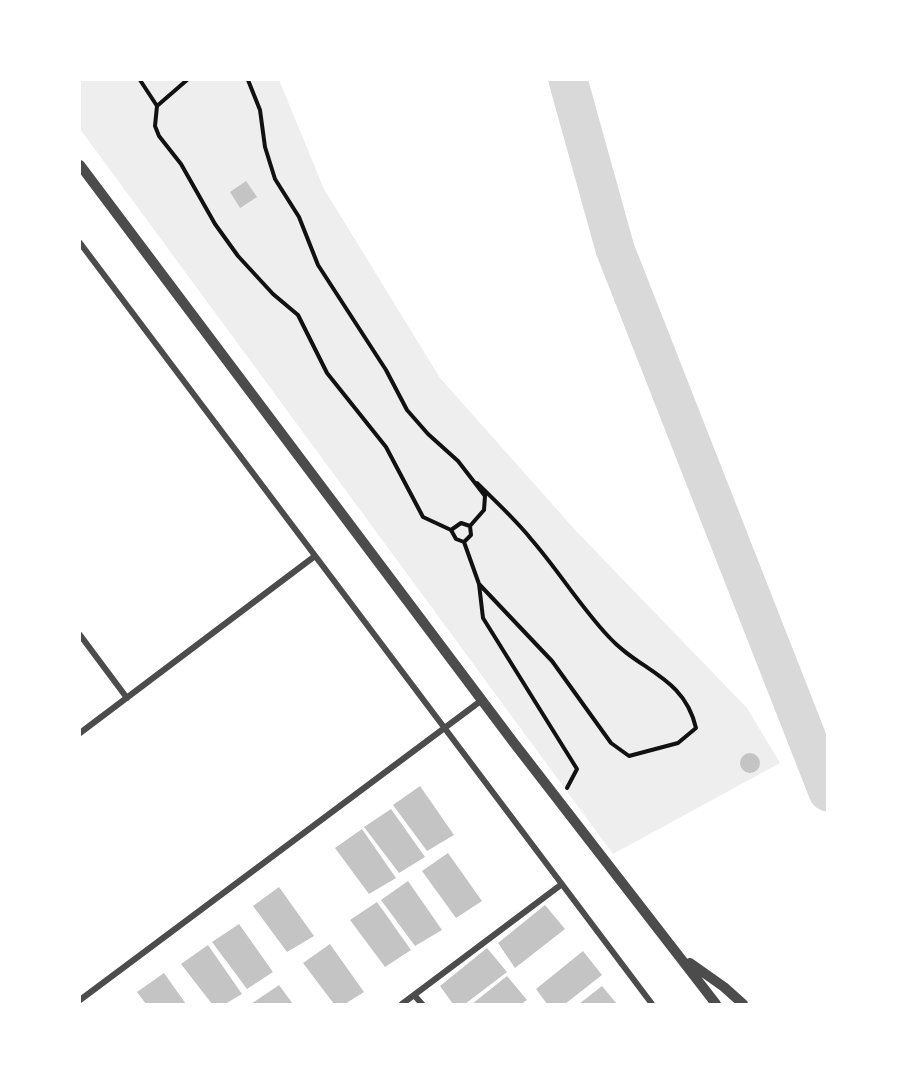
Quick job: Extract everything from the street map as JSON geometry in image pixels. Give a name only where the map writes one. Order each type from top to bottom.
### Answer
[{"type":"street","points":[[80,165],[482,700],[716,1005]]},
{"type":"street","points":[[80,243],[652,1005]]},
{"type":"street","points":[[80,733],[315,556]]},
{"type":"street","points":[[80,634],[127,698]]},
{"type":"street","points":[[80,1000],[482,700]]},
{"type":"street","points":[[402,1005],[562,884]]},
{"type":"street","points":[[682,958],[724,987],[742,1005]]},
{"type":"street","points":[[414,995],[422,1005]]},
{"type":"path","points":[[140,80],[157,106],[155,126],[159,136],[197,189],[215,224],[262,284],[298,315],[327,373],[386,447],[423,517],[451,530],[456,539],[464,542],[479,584],[483,618],[577,769],[560,801]]},
{"type":"path","points":[[157,106],[187,80]]},
{"type":"path","points":[[248,80],[260,110],[265,147],[275,179],[299,217],[318,265],[386,370],[407,410],[530,537],[606,634],[629,657],[661,674],[693,713],[696,728],[678,743],[629,756],[611,743],[552,661],[479,584]]},
{"type":"path","points":[[464,542],[471,535],[470,526],[484,510],[485,496],[477,483]]},
{"type":"path","points":[[451,530],[461,523],[470,526]]},
{"type":"shaded area","points":[[80,80],[279,80],[324,189],[440,378],[577,532],[747,708],[780,763],[613,854],[80,129]]},
{"type":"building","points":[[246,181],[257,197],[240,208],[230,192]]},
{"type":"building","points":[[750,753],[757,756],[760,763],[757,770],[750,773],[743,770],[740,763],[743,756]]},
{"type":"building","points":[[420,786],[454,835],[427,851],[393,805]]},
{"type":"building","points":[[391,809],[425,857],[399,873],[364,827]]},
{"type":"building","points":[[362,829],[396,878],[369,894],[335,848]]},
{"type":"building","points":[[448,853],[482,901],[456,918],[422,871]]},
{"type":"building","points":[[408,881],[442,930],[415,946],[381,900]]},
{"type":"building","points":[[279,887],[314,936],[287,952],[253,906]]},
{"type":"building","points":[[377,902],[411,950],[385,967],[350,920]]},
{"type":"building","points":[[545,905],[565,929],[515,968],[498,943]]},
{"type":"building","points":[[239,924],[273,972],[247,989],[212,942]]},
{"type":"building","points":[[330,944],[364,992],[345,1004],[334,1004],[303,963]]},
{"type":"building","points":[[208,945],[242,994],[225,1004],[212,1004],[181,964]]},
{"type":"building","points":[[487,948],[507,972],[465,1004],[453,1004],[440,986]]},
{"type":"building","points":[[583,951],[602,975],[565,1004],[547,1004],[536,989]]},
{"type":"building","points":[[164,973],[186,1004],[146,1004],[137,992]]},
{"type":"building","points":[[507,976],[527,1000],[521,1004],[472,1004]]},
{"type":"building","points":[[279,985],[293,1004],[251,1004]]},
{"type":"building","points":[[602,986],[617,1004],[579,1004]]},
{"type":"waterway","points":[[568,80],[615,249],[828,792]]}]
